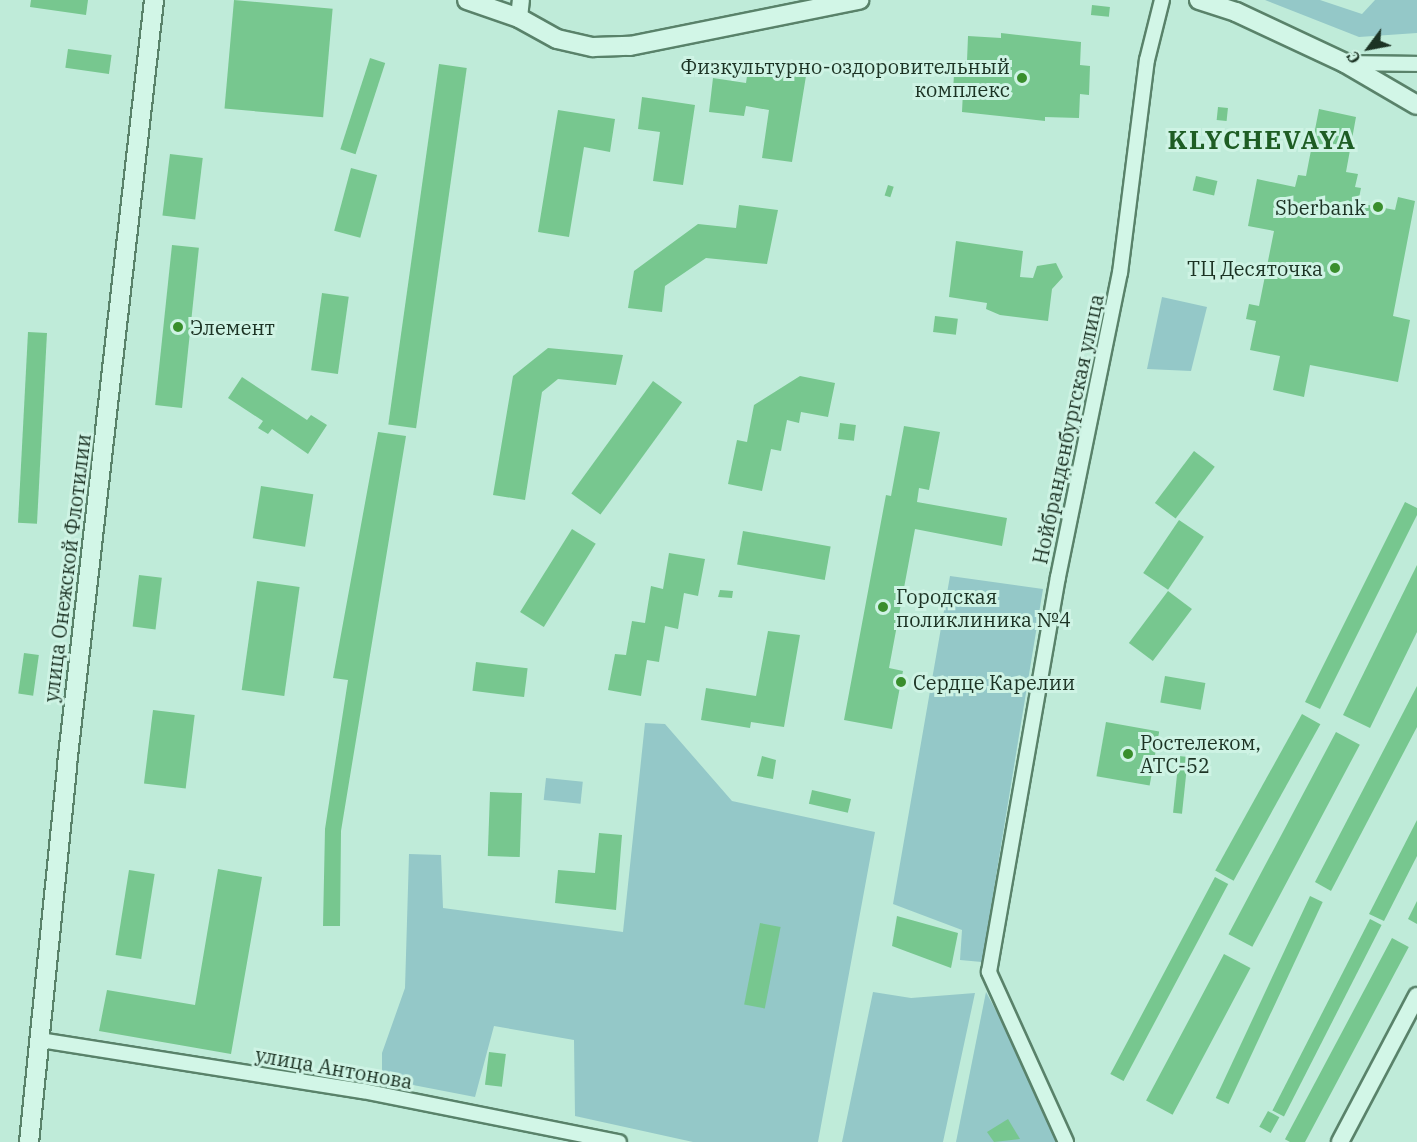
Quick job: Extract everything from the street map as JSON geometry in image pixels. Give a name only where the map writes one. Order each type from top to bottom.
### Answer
[{"type":"main road","name":"улица Онежской Флотилии","points":[[29,1142],[67,765],[154,0]]},
{"type":"main road","points":[[467,0],[520,9],[557,39],[593,46],[630,46],[859,0]]},
{"type":"main road","points":[[1199,0],[1236,12],[1345,63],[1417,105]]},
{"type":"street","name":"Нойбранденбургская улица","points":[[1066,1142],[989,972],[1058,577],[1120,273],[1147,60],[1162,0]]},
{"type":"street","points":[[1345,63],[1417,64]]},
{"type":"street","points":[[1340,1142],[1417,996]]},
{"type":"street","name":"улица Антонова","points":[[40,1040],[363,1091],[620,1142]]},
{"type":"shaded area","points":[[1265,0],[1320,0],[1362,14],[1375,0],[1417,0],[1417,33],[1359,37]]},
{"type":"shaded area","points":[[1162,297],[1207,307],[1191,371],[1147,369]]},
{"type":"shaded area","points":[[950,576],[1043,589],[982,962],[960,960],[962,930],[893,904]]},
{"type":"shaded area","points":[[645,723],[665,724],[732,801],[875,832],[818,1142],[693,1142],[575,1116],[574,1040],[494,1026],[475,1097],[382,1079],[382,1053],[405,988],[409,854],[441,855],[443,908],[623,932]]},
{"type":"shaded area","points":[[546,778],[583,782],[580,804],[544,800]]},
{"type":"shaded area","points":[[873,992],[911,998],[975,993],[943,1142],[842,1142]]},
{"type":"shaded area","points":[[986,992],[1020,1056],[1061,1142],[956,1142]]},
{"type":"building","points":[[31,0],[88,0],[86,15],[30,7]]},
{"type":"building","points":[[234,0],[333,9],[323,117],[225,109]]},
{"type":"building","points":[[1092,5],[1110,7],[1109,17],[1091,15]]},
{"type":"building","name":"Физкультурно-оздоровительный комплекс","points":[[1001,33],[1081,42],[1080,65],[1090,66],[1089,95],[1080,94],[1079,118],[1045,117],[1045,121],[962,112],[963,91],[953,90],[955,60],[967,61],[968,36],[1001,38]]},
{"type":"building","points":[[68,49],[112,55],[109,74],[65,68]]},
{"type":"building","points":[[370,58],[385,63],[356,154],[340,149]]},
{"type":"building","points":[[439,64],[467,68],[416,428],[388,424]]},
{"type":"building","points":[[748,69],[806,76],[792,162],[762,158],[769,110],[746,106],[744,116],[709,112],[713,78],[746,83]]},
{"type":"building","points":[[642,97],[695,105],[683,185],[653,181],[660,132],[638,129]]},
{"type":"building","points":[[1218,107],[1228,108],[1227,121],[1217,120]]},
{"type":"building","name":"ТЦ Десяточка","points":[[1319,109],[1356,117],[1346,172],[1358,174],[1355,187],[1361,188],[1358,203],[1395,210],[1398,197],[1415,201],[1393,316],[1410,320],[1398,382],[1310,365],[1304,397],[1273,390],[1280,356],[1250,350],[1256,321],[1246,319],[1249,304],[1259,306],[1274,231],[1248,226],[1257,179],[1295,187],[1298,175],[1306,176]]},
{"type":"building","points":[[558,110],[615,119],[610,152],[584,147],[569,237],[538,232]]},
{"type":"building","points":[[170,154],[203,158],[195,220],[162,216]]},
{"type":"building","points":[[351,168],[377,175],[360,238],[334,231]]},
{"type":"building","points":[[1196,176],[1217,181],[1214,196],[1193,191]]},
{"type":"building","points":[[888,185],[894,187],[890,197],[885,195]]},
{"type":"building","points":[[739,205],[778,210],[767,264],[706,258],[665,286],[662,312],[628,308],[634,271],[698,224],[736,228]]},
{"type":"building","points":[[956,241],[1023,251],[1020,277],[1033,278],[1037,266],[1056,263],[1063,277],[1052,289],[1048,321],[1000,315],[986,309],[987,303],[949,297]]},
{"type":"building","name":"Элемент","points":[[172,245],[199,248],[182,408],[155,405]]},
{"type":"building","points":[[322,293],[349,297],[338,374],[311,370]]},
{"type":"building","points":[[935,316],[958,319],[956,335],[933,332]]},
{"type":"building","points":[[28,332],[47,333],[37,524],[18,523]]},
{"type":"building","points":[[548,348],[623,355],[616,385],[558,379],[542,392],[525,500],[493,495],[513,376]]},
{"type":"building","points":[[800,376],[835,383],[828,417],[801,412],[799,423],[787,420],[781,451],[771,449],[762,491],[728,484],[737,440],[747,442],[754,405]]},
{"type":"building","points":[[242,377],[307,420],[311,415],[327,425],[308,454],[272,429],[268,434],[258,428],[263,421],[228,398]]},
{"type":"building","points":[[653,381],[682,402],[600,515],[571,493]]},
{"type":"building","points":[[840,423],[856,425],[854,441],[838,439]]},
{"type":"building","name":"Городская поликлиника №4","points":[[904,426],[940,432],[929,490],[919,488],[917,502],[1007,518],[1002,546],[915,529],[889,668],[903,671],[892,729],[844,720],[886,495],[891,496]]},
{"type":"building","points":[[378,432],[406,436],[341,831],[340,926],[323,926],[325,829],[348,680],[333,678]]},
{"type":"building","points":[[1194,451],[1215,467],[1176,519],[1155,503]]},
{"type":"building","points":[[261,486],[313,494],[305,547],[253,538]]},
{"type":"building","points":[[1405,502],[1417,508],[1417,515],[1320,709],[1305,702]]},
{"type":"building","points":[[1179,520],[1204,537],[1168,590],[1143,573]]},
{"type":"building","points":[[572,529],[596,544],[544,627],[520,612]]},
{"type":"building","points":[[743,531],[831,546],[825,580],[737,564]]},
{"type":"building","points":[[669,553],[705,559],[698,596],[684,593],[678,629],[665,626],[659,662],[647,660],[641,696],[608,690],[615,654],[626,655],[632,621],[645,623],[651,586],[663,589]]},
{"type":"building","points":[[1417,565],[1417,632],[1370,728],[1343,715]]},
{"type":"building","points":[[139,575],[162,578],[155,629],[133,627]]},
{"type":"building","points":[[257,581],[300,587],[284,696],[242,690]]},
{"type":"building","points":[[720,590],[733,591],[732,598],[718,597]]},
{"type":"building","points":[[1168,591],[1192,609],[1153,661],[1129,643]]},
{"type":"building","points":[[768,631],[800,635],[784,727],[751,722],[750,728],[701,720],[706,688],[756,696]]},
{"type":"building","points":[[24,653],[39,655],[33,696],[18,694]]},
{"type":"building","points":[[476,662],[528,668],[524,697],[472,691]]},
{"type":"building","points":[[1165,676],[1205,683],[1201,710],[1160,703]]},
{"type":"building","points":[[1417,686],[1417,727],[1331,891],[1315,882]]},
{"type":"building","points":[[153,710],[195,715],[186,789],[144,783]]},
{"type":"building","points":[[1302,714],[1320,724],[1234,881],[1215,871]]},
{"type":"building","name":"Ростелеком, АТС-52","points":[[1106,722],[1159,731],[1150,786],[1096,776]]},
{"type":"building","points":[[1336,732],[1360,745],[1252,947],[1228,934]]},
{"type":"building","points":[[762,756],[776,760],[773,779],[757,776]]},
{"type":"building","points":[[1179,756],[1188,757],[1182,814],[1173,813]]},
{"type":"building","points":[[812,790],[851,799],[848,813],[809,804]]},
{"type":"building","points":[[490,792],[522,793],[520,857],[488,856]]},
{"type":"building","points":[[1417,820],[1417,856],[1384,921],[1369,914]]},
{"type":"building","points":[[599,833],[622,835],[616,910],[555,903],[558,870],[595,873]]},
{"type":"building","points":[[218,869],[262,877],[231,1054],[99,1031],[107,990],[195,1005]]},
{"type":"building","points":[[129,870],[155,874],[141,959],[116,955]]},
{"type":"building","points":[[1215,877],[1228,884],[1124,1081],[1110,1074]]},
{"type":"building","points":[[1310,896],[1323,902],[1228,1104],[1216,1098]]},
{"type":"building","points":[[1417,901],[1417,924],[1408,919]]},
{"type":"building","points":[[897,916],[958,933],[951,968],[892,946]]},
{"type":"building","points":[[1370,919],[1382,925],[1284,1116],[1272,1111]]},
{"type":"building","points":[[760,923],[781,927],[765,1008],[744,1004]]},
{"type":"building","points":[[1392,938],[1409,947],[1305,1142],[1290,1142],[1285,1139]]},
{"type":"building","points":[[1224,954],[1250,968],[1173,1115],[1146,1101]]},
{"type":"building","points":[[489,1052],[506,1054],[502,1087],[485,1085]]},
{"type":"building","points":[[1268,1111],[1279,1117],[1271,1133],[1259,1127]]},
{"type":"building","points":[[1008,1119],[1020,1139],[994,1142],[987,1132]]},
{"type":"place","name":"Физкультурно-оздоровительный комплекс","points":[[1022,78]]},
{"type":"place","name":"Sberbank","points":[[1378,207]]},
{"type":"place","name":"ТЦ Десяточка","points":[[1335,268]]},
{"type":"place","name":"Элемент","points":[[178,327]]},
{"type":"place","name":"Городская поликлиника №4","points":[[883,607]]},
{"type":"place","name":"Сердце Карелии","points":[[901,682]]},
{"type":"place","name":"Ростелеком, АТС-52","points":[[1128,754]]},
{"type":"district","name":"KLYCHEVAYA","points":[[1262,140]]}]
